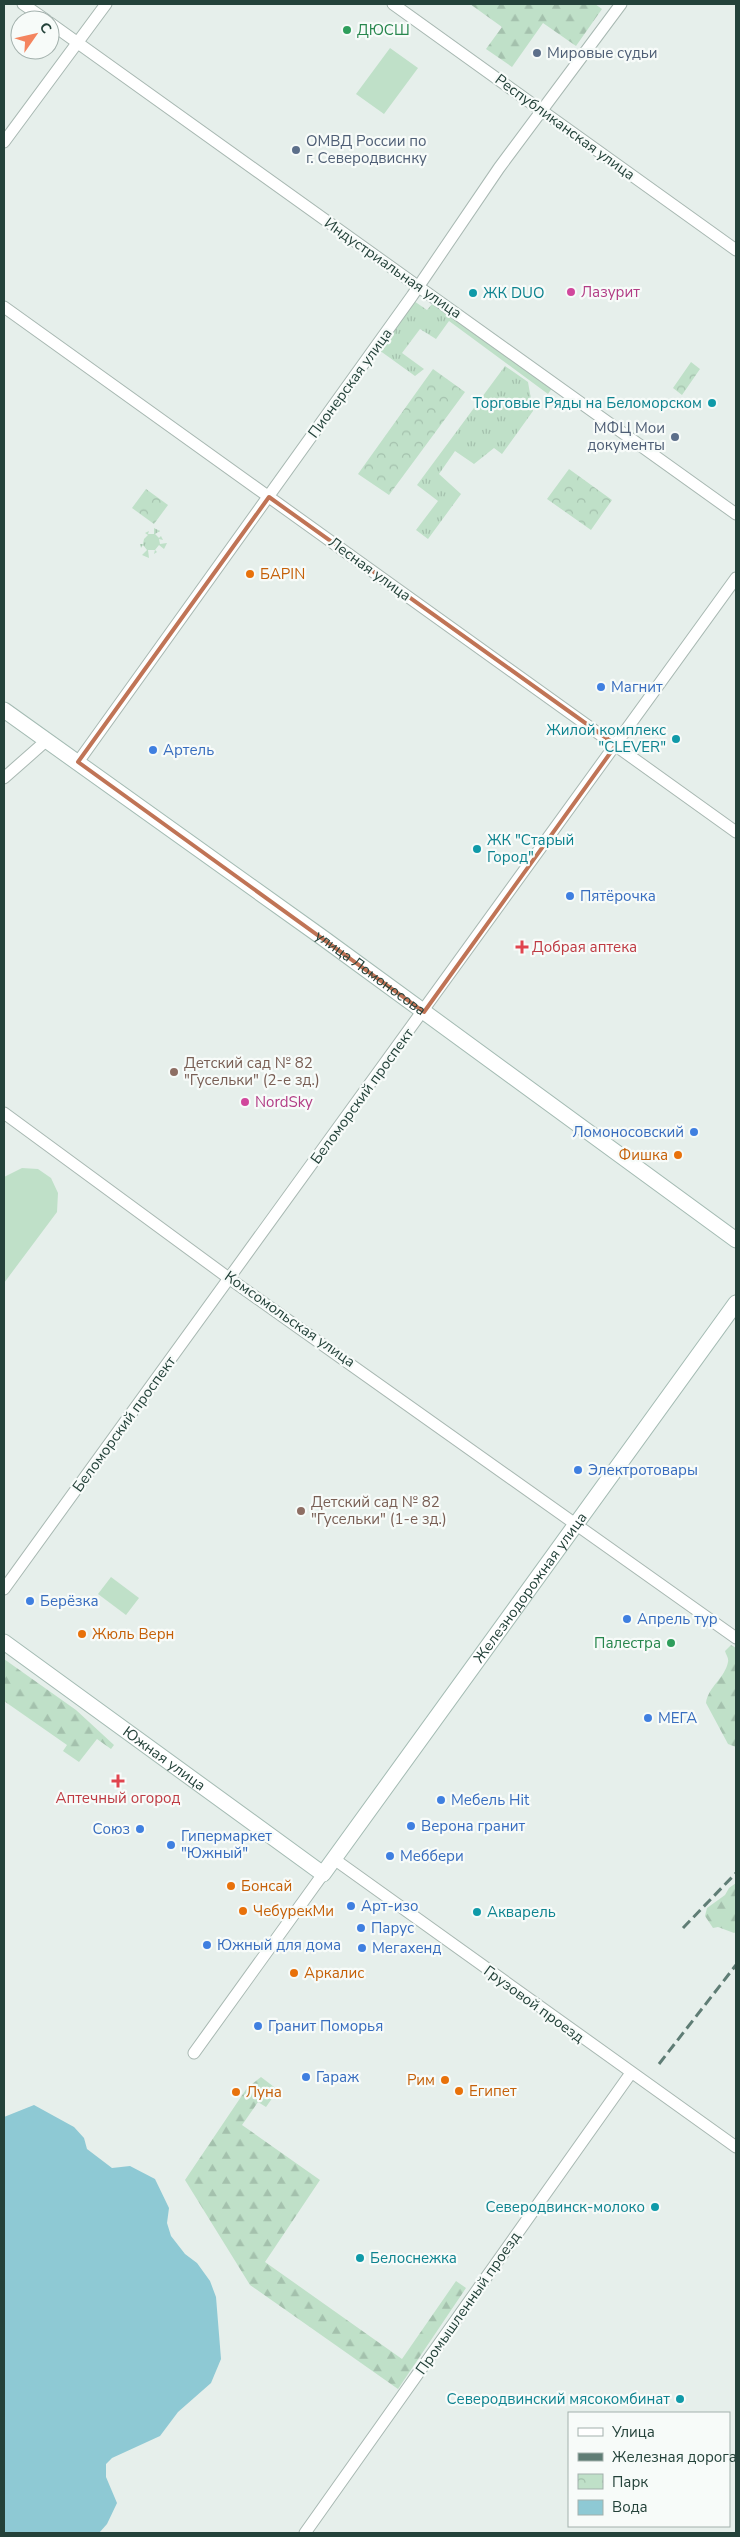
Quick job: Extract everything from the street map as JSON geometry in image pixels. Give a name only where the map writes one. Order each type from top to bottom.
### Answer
[{"type":"main road","name":"улица Ломоносова","points":[[4,710],[424,1012],[736,1240]]},
{"type":"main road","name":"Железнодорожная улица","points":[[323,1874],[736,1303]]},
{"type":"main road","name":"Южная улица","points":[[4,1642],[323,1874]]},
{"type":"street","points":[[4,142],[106,4]]},
{"type":"street","name":"Республиканская улица","points":[[393,4],[736,250]]},
{"type":"street","name":"Пионерская улица","points":[[78,762],[419,286],[499,168],[621,4]]},
{"type":"street","name":"Индустриальная улица","points":[[60,30],[736,514]]},
{"type":"street","name":"Лесная улица","points":[[4,307],[736,832]]},
{"type":"street","name":"Беломорский проспект","points":[[4,1589],[424,1012],[736,578]]},
{"type":"street","points":[[4,778],[46,740]]},
{"type":"street","name":"Комсомольская улица","points":[[4,1113],[230,1279],[736,1638]]},
{"type":"street","name":"Грузовой проезд","points":[[334,1859],[736,2147]]},
{"type":"street","points":[[194,2053],[323,1874]]},
{"type":"street","name":"Промышленный проезд","points":[[305,2533],[631,2073]]},
{"type":"highlighted area","points":[[269,497],[616,745],[424,1012],[78,762]]},
{"type":"green space","points":[[470,4],[595,4],[602,9],[576,46],[543,23],[512,67],[486,49],[502,27]]},
{"type":"green space","points":[[390,48],[418,68],[384,114],[356,94]]},
{"type":"green space","points":[[414,301],[427,310],[433,303],[552,388],[548,394],[449,321],[436,339],[420,329],[402,353],[424,369],[415,376],[379,350]]},
{"type":"green space","points":[[691,362],[700,369],[682,395],[673,388]]},
{"type":"green space","points":[[505,366],[528,382],[533,411],[502,454],[494,448],[474,464],[455,451],[439,474],[461,494],[428,539],[416,530],[438,501],[417,485]]},
{"type":"green space","points":[[433,369],[465,392],[389,495],[358,474]]},
{"type":"green space","points":[[569,469],[612,500],[591,530],[547,499]]},
{"type":"green space","points":[[146,489],[168,505],[154,524],[132,508]]},
{"type":"green space","points":[[154,528],[160,531],[155,534],[159,538],[161,536],[163,540],[159,539],[160,544],[167,543],[164,549],[159,545],[155,550],[148,550],[149,558],[142,555],[147,550],[143,545],[141,548],[140,544],[143,544],[144,539],[148,535],[145,533],[149,531],[148,534],[154,534]]},
{"type":"green space","points":[[22,1168],[38,1169],[51,1178],[58,1193],[57,1212],[4,1283],[4,1177]]},
{"type":"green space","points":[[111,1577],[139,1598],[126,1615],[98,1594]]},
{"type":"green space","points":[[731,1645],[736,1648],[736,1747],[728,1744],[706,1703],[710,1692],[724,1673],[728,1662],[725,1651]]},
{"type":"green space","points":[[4,1659],[76,1710],[114,1745],[111,1749],[97,1739],[79,1762],[63,1751],[67,1745],[4,1701]]},
{"type":"green space","points":[[736,1883],[736,1932],[718,1927],[713,1928],[705,1916],[707,1908],[725,1895],[729,1888]]},
{"type":"green space","points":[[261,2077],[278,2090],[266,2107],[258,2102],[242,2125],[320,2180],[265,2262],[402,2359],[456,2281],[466,2288],[398,2389],[250,2285],[185,2180],[247,2088]]},
{"type":"water","points":[[34,2105],[74,2127],[84,2138],[87,2149],[112,2168],[130,2166],[155,2179],[169,2208],[167,2223],[171,2236],[185,2254],[197,2263],[210,2281],[216,2297],[221,2359],[211,2383],[178,2412],[160,2436],[112,2458],[106,2464],[106,2477],[117,2503],[107,2524],[99,2533],[4,2533],[4,2117]]},
{"type":"railway","points":[[683,1928],[736,1873]]},
{"type":"railway","points":[[659,2064],[736,1965]]},
{"type":"place","name":"ДЮСШ","points":[[347,30]]},
{"type":"place","name":"Мировые судьи","points":[[537,53]]},
{"type":"place","name":"ОМВД России по г. Северодвиснку","points":[[296,150]]},
{"type":"place","name":"Лазурит","points":[[571,292]]},
{"type":"place","name":"ЖК DUO","points":[[473,293]]},
{"type":"place","name":"Торговые Ряды на Беломорском","points":[[712,403]]},
{"type":"place","name":"МФЦ Мои документы","points":[[675,437]]},
{"type":"place","name":"БАРIN","points":[[250,574]]},
{"type":"place","name":"Магнит","points":[[601,687]]},
{"type":"place","name":"Жилой комплекс \"СLEVER\"","points":[[676,739]]},
{"type":"place","name":"Артель","points":[[153,750]]},
{"type":"place","name":"ЖК \"Старый Город\"","points":[[477,849]]},
{"type":"place","name":"Пятёрочка","points":[[570,896]]},
{"type":"place","name":"Добрая аптека","points":[[522,947]]},
{"type":"place","name":"Детский сад № 82 \"Гусельки\" (2-е зд.)","points":[[174,1072]]},
{"type":"place","name":"NordSky","points":[[245,1102]]},
{"type":"place","name":"Ломоносовский","points":[[694,1132]]},
{"type":"place","name":"Фишка","points":[[678,1155]]},
{"type":"place","name":"Электротовары","points":[[578,1470]]},
{"type":"place","name":"Детский сад № 82 \"Гусельки\" (1-е зд.)","points":[[301,1511]]},
{"type":"place","name":"Берёзка","points":[[30,1601]]},
{"type":"place","name":"Апрель тур","points":[[627,1619]]},
{"type":"place","name":"Жюль Верн","points":[[82,1634]]},
{"type":"place","name":"Палестра","points":[[671,1643]]},
{"type":"place","name":"МЕГА","points":[[648,1718]]},
{"type":"place","name":"Аптечный огород","points":[[118,1781]]},
{"type":"place","name":"Мебель Hit","points":[[441,1800]]},
{"type":"place","name":"Верона гранит","points":[[411,1826]]},
{"type":"place","name":"Союз","points":[[140,1829]]},
{"type":"place","name":"Гипермаркет \"Южный\"","points":[[171,1845]]},
{"type":"place","name":"Меббери","points":[[390,1856]]},
{"type":"place","name":"Бонсай","points":[[231,1886]]},
{"type":"place","name":"Арт-изо","points":[[351,1906]]},
{"type":"place","name":"ЧебурекМи","points":[[243,1911]]},
{"type":"place","name":"Акварель","points":[[477,1912]]},
{"type":"place","name":"Парус","points":[[361,1928]]},
{"type":"place","name":"Южный для дома","points":[[207,1945]]},
{"type":"place","name":"Мегахенд","points":[[362,1948]]},
{"type":"place","name":"Аркалис","points":[[294,1973]]},
{"type":"place","name":"Гранит Поморья","points":[[258,2026]]},
{"type":"place","name":"Гараж","points":[[306,2077]]},
{"type":"place","name":"Рим","points":[[445,2080]]},
{"type":"place","name":"Египет","points":[[459,2091]]},
{"type":"place","name":"Луна","points":[[236,2092]]},
{"type":"place","name":"Северодвинск-молоко","points":[[655,2207]]},
{"type":"place","name":"Белоснежка","points":[[360,2258]]},
{"type":"place","name":"Северодвинский мясокомбинат","points":[[680,2399]]}]
